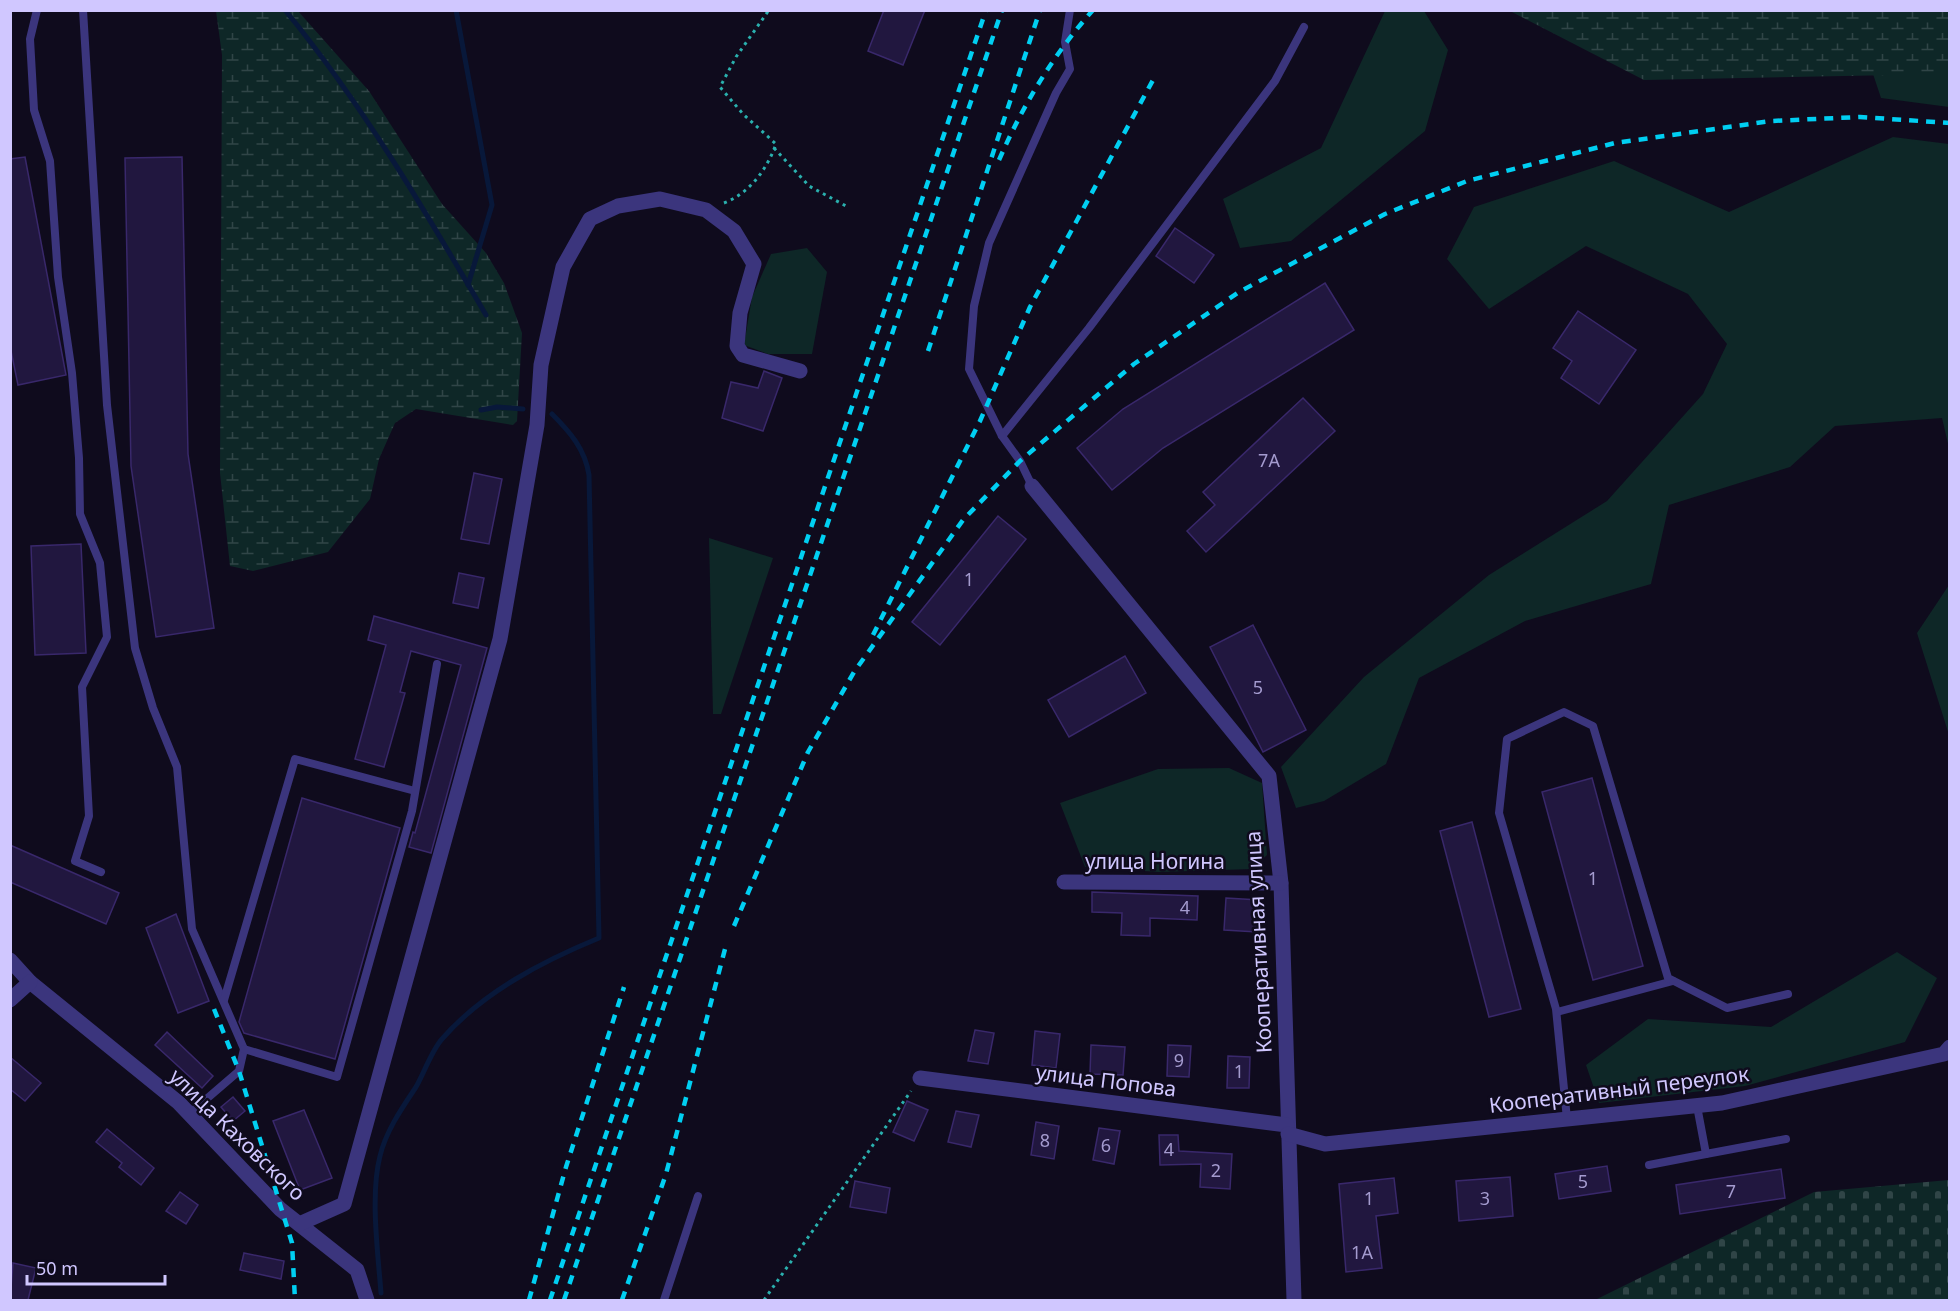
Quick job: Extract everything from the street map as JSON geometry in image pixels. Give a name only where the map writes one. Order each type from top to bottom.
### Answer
[{"type":"street","points":[[300,1224],[344,1204],[494,661],[537,425],[541,365],[563,267],[590,219],[618,206],[660,199],[706,210],[734,231],[754,264],[740,313],[737,346],[743,355],[800,371]]},
{"type":"street","name":"Кооперативная улица","points":[[1032,486],[1269,776],[1281,883],[1294,1300]]},
{"type":"street","name":"улица Ногина","points":[[1064,882],[1281,883]]},
{"type":"street","name":"улица Каховского","points":[[10,960],[30,982],[189,1114],[280,1209],[357,1270],[367,1300]]},
{"type":"street","points":[[10,1000],[30,982]]},
{"type":"street","name":"Кооперативный переулок","points":[[1288,1130],[1325,1144],[1697,1106],[1722,1103],[1948,1052]]},
{"type":"street","name":"улица Попова","points":[[920,1078],[1288,1130]]},
{"type":"lane","points":[[37,10],[30,39],[34,110],[50,161],[58,277],[72,373],[79,458],[80,514],[100,562],[107,637],[82,687],[89,816],[75,861],[100,872]]},
{"type":"lane","points":[[83,10],[107,405],[135,648],[153,708],[177,766],[192,929],[243,1049],[239,1071],[189,1114]]},
{"type":"lane","points":[[1032,486],[1020,461],[1002,436],[969,369],[974,306],[989,243],[1056,93],[1070,69],[1065,42],[1070,10]]},
{"type":"lane","points":[[1002,436],[1089,328],[1275,81],[1304,27]]},
{"type":"lane","points":[[243,1049],[337,1077],[412,811],[437,664]]},
{"type":"lane","points":[[1567,1119],[1557,1012],[1499,813],[1508,739],[1564,712],[1593,726],[1668,978],[1727,1008],[1788,994]]},
{"type":"lane","points":[[224,1000],[295,759],[415,791]]},
{"type":"lane","points":[[1557,1012],[1674,981]]},
{"type":"lane","points":[[1697,1106],[1706,1154]]},
{"type":"lane","points":[[1649,1165],[1786,1139]]},
{"type":"lane","points":[[664,1300],[698,1196]]},
{"type":"path","points":[[706,210],[738,198],[768,166],[776,144],[743,114],[720,87],[736,57],[769,10]]},
{"type":"path","points":[[774,148],[809,186],[846,206]]},
{"type":"path","points":[[764,1300],[920,1078]]},
{"type":"green space","points":[[216,11],[298,11],[369,91],[442,204],[486,253],[504,283],[522,333],[517,421],[513,425],[416,409],[395,423],[379,459],[370,499],[328,552],[253,571],[230,566],[220,473],[222,55]]},
{"type":"green space","points":[[1385,11],[1424,11],[1448,50],[1425,131],[1291,241],[1240,248],[1223,199],[1321,148]]},
{"type":"green space","points":[[1510,11],[1949,11],[1949,74],[1644,80]]},
{"type":"green space","points":[[1852,11],[1949,11],[1949,107],[1881,98]]},
{"type":"green space","points":[[1893,137],[1949,144],[1949,448],[1942,418],[1835,426],[1790,467],[1669,505],[1651,584],[1525,621],[1419,678],[1386,764],[1324,801],[1296,808],[1281,767],[1364,677],[1489,575],[1607,501],[1703,394],[1727,344],[1688,294],[1586,246],[1489,309],[1447,259],[1474,207],[1614,161],[1729,212]]},
{"type":"green space","points":[[807,248],[827,272],[812,354],[768,354],[744,345],[752,297],[771,254]]},
{"type":"green space","points":[[709,538],[773,558],[721,714],[713,714]]},
{"type":"green space","points":[[1949,585],[1949,735],[1917,633]]},
{"type":"green space","points":[[1229,768],[1262,783],[1267,855],[1252,869],[1159,872],[1085,867],[1060,803],[1158,769]]},
{"type":"green space","points":[[1897,952],[1937,978],[1905,1042],[1745,1086],[1599,1103],[1586,1065],[1648,1019],[1771,1027]]},
{"type":"green space","points":[[1949,1180],[1949,1300],[1595,1300],[1814,1192]]},
{"type":"building","points":[[884,10],[925,10],[903,65],[868,51]]},
{"type":"building","points":[[25,157],[66,375],[18,385],[10,346],[10,159]]},
{"type":"building","points":[[182,157],[188,454],[214,628],[156,637],[131,466],[125,158]]},
{"type":"building","points":[[1175,228],[1214,255],[1194,283],[1156,256]]},
{"type":"building","points":[[1325,283],[1354,330],[1163,448],[1112,490],[1077,448],[1123,409]]},
{"type":"building","points":[[1578,311],[1636,350],[1599,404],[1561,378],[1572,361],[1553,348]]},
{"type":"building","points":[[764,371],[782,378],[763,431],[722,418],[731,382],[758,388]]},
{"type":"building","points":[[1303,398],[1335,431],[1206,552],[1187,531],[1215,505],[1203,492]]},
{"type":"building","points":[[474,473],[502,479],[489,544],[461,539]]},
{"type":"building","points":[[998,516],[1026,539],[940,645],[912,622]]},
{"type":"building","points":[[81,544],[86,653],[35,655],[31,546]]},
{"type":"building","points":[[459,573],[484,578],[478,608],[453,603]]},
{"type":"building","points":[[374,616],[487,648],[431,853],[409,847],[413,832],[415,833],[461,665],[411,651],[400,692],[405,693],[384,767],[355,759],[386,645],[368,640]]},
{"type":"building","points":[[1253,625],[1306,730],[1263,752],[1210,647]]},
{"type":"building","points":[[1125,656],[1146,693],[1069,737],[1048,700]]},
{"type":"building","points":[[1592,778],[1643,966],[1593,980],[1542,792]]},
{"type":"building","points":[[302,798],[400,828],[335,1059],[244,1033],[239,1022]]},
{"type":"building","points":[[1472,822],[1521,1009],[1489,1017],[1440,831]]},
{"type":"building","points":[[10,845],[119,893],[106,924],[10,882]]},
{"type":"building","points":[[1092,892],[1198,896],[1197,920],[1150,918],[1150,936],[1121,935],[1122,913],[1092,912]]},
{"type":"building","points":[[1226,898],[1259,900],[1257,932],[1224,930]]},
{"type":"building","points":[[176,914],[209,1001],[178,1013],[146,928]]},
{"type":"building","points":[[975,1030],[994,1033],[988,1064],[968,1061]]},
{"type":"building","points":[[1035,1031],[1060,1034],[1056,1068],[1032,1065]]},
{"type":"building","points":[[167,1032],[213,1076],[202,1088],[155,1045]]},
{"type":"building","points":[[1091,1045],[1125,1047],[1123,1075],[1090,1074]]},
{"type":"building","points":[[1168,1045],[1191,1046],[1189,1077],[1167,1076]]},
{"type":"building","points":[[1228,1056],[1250,1057],[1249,1088],[1227,1088]]},
{"type":"building","points":[[10,1057],[41,1083],[25,1101],[10,1089]]},
{"type":"building","points":[[233,1097],[245,1111],[233,1121],[221,1107]]},
{"type":"building","points":[[907,1101],[928,1110],[914,1141],[893,1132]]},
{"type":"building","points":[[304,1110],[332,1178],[300,1190],[273,1121]]},
{"type":"building","points":[[956,1111],[979,1115],[971,1147],[948,1142]]},
{"type":"building","points":[[1036,1122],[1059,1126],[1054,1159],[1031,1155]]},
{"type":"building","points":[[1099,1128],[1120,1131],[1114,1164],[1093,1160]]},
{"type":"building","points":[[107,1129],[154,1168],[141,1185],[119,1167],[122,1163],[96,1142]]},
{"type":"building","points":[[1159,1135],[1178,1135],[1179,1151],[1232,1154],[1230,1189],[1200,1187],[1201,1164],[1160,1165]]},
{"type":"building","points":[[1607,1166],[1611,1191],[1559,1199],[1555,1174]]},
{"type":"building","points":[[1781,1169],[1785,1198],[1680,1214],[1676,1185]]},
{"type":"building","points":[[1510,1177],[1513,1216],[1459,1221],[1456,1181]]},
{"type":"building","points":[[1394,1178],[1398,1213],[1376,1216],[1382,1268],[1346,1272],[1339,1184]]},
{"type":"building","points":[[855,1181],[890,1188],[886,1213],[850,1207]]},
{"type":"building","points":[[180,1192],[198,1205],[186,1224],[166,1211]]},
{"type":"building","points":[[244,1253],[284,1261],[281,1279],[240,1270]]},
{"type":"building","points":[[13,1263],[36,1268],[28,1300],[10,1300]]},
{"type":"waterway","points":[[285,10],[367,120],[486,315]]},
{"type":"waterway","points":[[456,10],[492,205],[468,285]]},
{"type":"waterway","points":[[481,410],[497,407],[523,409]]},
{"type":"waterway","points":[[381,1293],[375,1206],[380,1156],[390,1129],[416,1087],[435,1049],[458,1022],[495,992],[557,957],[599,938],[589,475],[584,457],[576,442],[552,414]]},
{"type":"railway","points":[[550,1300],[986,10]]},
{"type":"railway","points":[[564,1300],[1002,10]]},
{"type":"railway","points":[[928,351],[1040,10]]},
{"type":"railway","points":[[999,160],[1040,81],[1078,27],[1093,10]]},
{"type":"railway","points":[[873,635],[980,421],[1030,307],[1153,80]]},
{"type":"railway","points":[[734,926],[808,752],[854,672],[963,520],[1020,461],[1134,364],[1239,292],[1385,214],[1467,181],[1615,143],[1771,121],[1860,117],[1950,123]]},
{"type":"railway","points":[[622,1300],[666,1174],[725,949]]},
{"type":"railway","points":[[529,1300],[566,1167],[624,987]]},
{"type":"railway","points":[[214,1009],[239,1071],[292,1243],[295,1300]]}]
